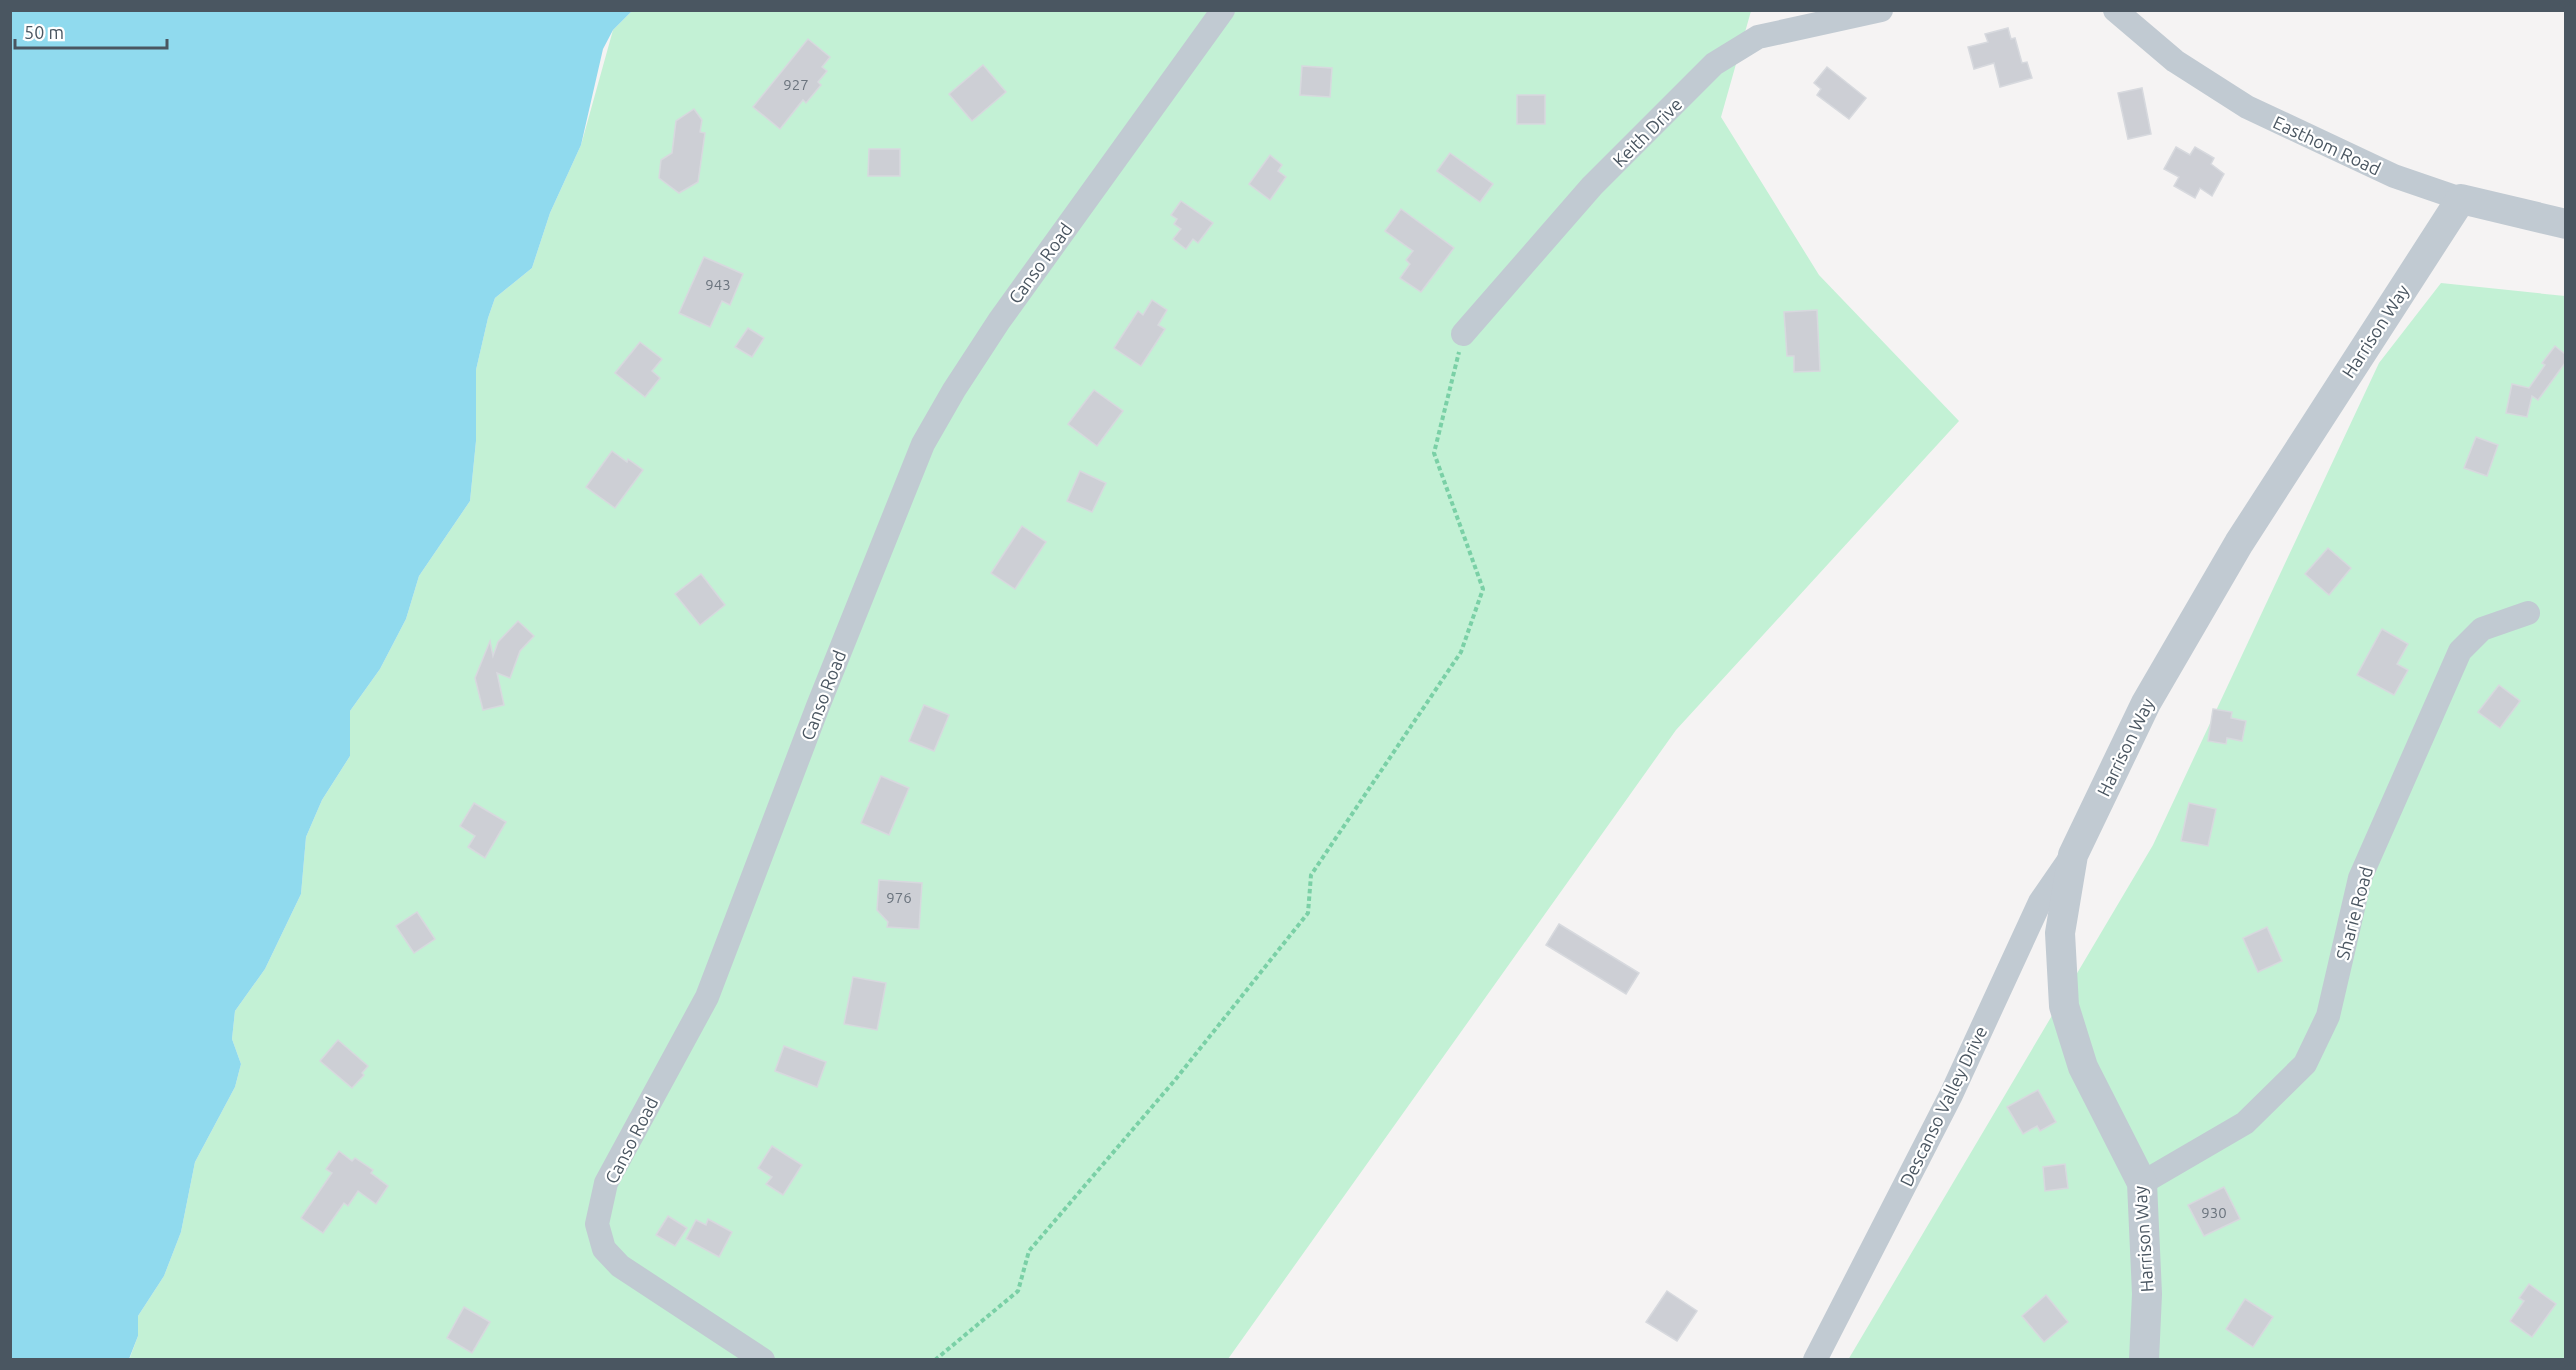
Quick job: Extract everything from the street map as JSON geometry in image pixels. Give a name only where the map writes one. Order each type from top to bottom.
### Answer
[{"type":"street","name":"Canso Road","points":[[763,1359],[620,1266],[604,1249],[597,1224],[606,1183],[707,997],[818,706],[923,444],[954,390],[999,321],[1223,10]]},
{"type":"street","name":"Keith Drive","points":[[1463,334],[1592,186],[1714,64],[1758,38],[1881,10]]},
{"type":"street","name":"Easthom Road","points":[[2115,10],[2175,62],[2247,107],[2394,176],[2461,200],[2565,224]]},
{"type":"street","name":"Harrison Way","points":[[2144,1359],[2147,1294],[2142,1184],[2083,1067],[2064,1006],[2060,933],[2073,855],[2146,703],[2238,543],[2461,200]]},
{"type":"street","name":"Sharie Road","points":[[2142,1184],[2245,1123],[2305,1064],[2328,1016],[2360,878],[2460,651],[2482,629],[2528,613]]},
{"type":"street","name":"Descanso Valley Drive","points":[[1815,1359],[1951,1095],[2040,902],[2073,855]]},
{"type":"path","points":[[935,1359],[1018,1291],[1029,1251],[1175,1080],[1308,913],[1311,875],[1461,652],[1483,589],[1434,453],[1463,334]]},
{"type":"green space","points":[[632,11],[1751,11],[1721,117],[1819,275],[1959,421],[1676,730],[1228,1359],[129,1360],[138,1336],[138,1316],[164,1276],[181,1232],[195,1162],[235,1087],[241,1064],[232,1039],[235,1011],[265,969],[301,894],[306,837],[322,800],[350,756],[350,711],[380,669],[406,619],[419,576],[470,501],[476,441],[476,370],[495,298],[532,268],[550,213],[581,145],[613,30]]},
{"type":"green space","points":[[2441,283],[2565,296],[2565,1359],[1848,1360],[2153,845],[2379,363]]},
{"type":"water","points":[[10,11],[632,11],[613,30],[603,49],[581,145],[550,213],[532,268],[495,298],[476,370],[476,441],[470,501],[419,576],[406,619],[380,669],[350,711],[350,756],[322,800],[306,837],[301,894],[265,969],[235,1011],[232,1039],[241,1064],[235,1087],[195,1162],[181,1232],[164,1276],[138,1316],[138,1336],[129,1359],[11,1359]]},
{"type":"building","points":[[2008,28],[2011,39],[2015,38],[2022,63],[2027,62],[2032,78],[2000,87],[1994,63],[1974,69],[1968,47],[1988,42],[1985,34]]},
{"type":"building","points":[[808,39],[830,57],[822,67],[827,71],[818,82],[821,85],[806,103],[803,100],[780,129],[753,107]]},
{"type":"building","points":[[983,65],[1006,92],[972,121],[949,94]]},
{"type":"building","points":[[1302,66],[1332,68],[1330,97],[1300,95]]},
{"type":"building","points":[[1827,67],[1866,98],[1849,119],[1817,95],[1821,89],[1814,83]]},
{"type":"building","points":[[2142,88],[2151,134],[2128,139],[2118,93]]},
{"type":"building","points":[[1517,95],[1545,95],[1545,124],[1517,124]]},
{"type":"building","points":[[694,109],[702,120],[700,132],[705,133],[698,182],[679,193],[659,178],[661,160],[672,153],[676,121]]},
{"type":"building","points":[[2176,147],[2190,155],[2195,147],[2214,158],[2211,164],[2224,174],[2212,196],[2200,188],[2195,198],[2174,186],[2179,177],[2164,169]]},
{"type":"building","points":[[869,149],[900,149],[900,176],[868,176]]},
{"type":"building","points":[[1450,153],[1493,184],[1480,202],[1437,171]]},
{"type":"building","points":[[1270,155],[1282,165],[1278,171],[1286,177],[1270,200],[1249,184]]},
{"type":"building","points":[[1181,201],[1213,223],[1198,243],[1193,239],[1186,249],[1173,239],[1181,229],[1174,224],[1177,219],[1171,215]]},
{"type":"building","points":[[1401,209],[1454,248],[1421,292],[1400,278],[1410,264],[1406,260],[1413,251],[1385,231]]},
{"type":"building","points":[[704,257],[743,274],[730,305],[722,301],[710,327],[679,313]]},
{"type":"building","points":[[1152,300],[1167,310],[1158,325],[1165,329],[1141,366],[1114,348],[1138,311],[1143,315]]},
{"type":"building","points":[[1817,310],[1820,371],[1794,372],[1794,356],[1787,356],[1784,312]]},
{"type":"building","points":[[748,328],[764,338],[752,357],[735,347]]},
{"type":"building","points":[[640,342],[662,359],[652,371],[660,378],[645,397],[615,373]]},
{"type":"building","points":[[2555,346],[2565,354],[2565,363],[2538,400],[2532,396],[2527,417],[2506,413],[2512,384],[2529,388],[2545,365],[2542,363]]},
{"type":"building","points":[[1094,390],[1123,411],[1097,446],[1068,424]]},
{"type":"building","points":[[2476,437],[2498,445],[2487,476],[2464,468]]},
{"type":"building","points":[[612,451],[643,470],[615,508],[586,487]]},
{"type":"building","points":[[1080,471],[1106,483],[1092,512],[1067,501]]},
{"type":"building","points":[[1022,526],[1046,542],[1015,589],[991,573]]},
{"type":"building","points":[[2328,548],[2351,568],[2329,595],[2305,574]]},
{"type":"building","points":[[701,574],[725,605],[700,625],[675,594]]},
{"type":"building","points":[[518,621],[534,636],[520,651],[510,678],[497,673],[504,705],[483,710],[475,678],[490,641],[493,656],[498,642]]},
{"type":"building","points":[[2382,629],[2408,644],[2397,664],[2408,670],[2394,695],[2357,675]]},
{"type":"building","points":[[2499,685],[2520,701],[2500,728],[2478,712]]},
{"type":"building","points":[[924,705],[949,715],[934,751],[909,741]]},
{"type":"building","points":[[2213,709],[2232,712],[2231,718],[2246,721],[2242,741],[2227,738],[2226,744],[2208,741]]},
{"type":"building","points":[[881,776],[909,788],[889,835],[861,823]]},
{"type":"building","points":[[474,803],[506,822],[485,858],[468,847],[475,836],[460,826]]},
{"type":"building","points":[[2189,803],[2216,809],[2208,846],[2181,841]]},
{"type":"building","points":[[879,880],[922,883],[919,929],[887,927],[888,922],[877,910]]},
{"type":"building","points":[[417,912],[435,939],[414,953],[396,926]]},
{"type":"building","points":[[1559,924],[1639,973],[1626,994],[1546,945]]},
{"type":"building","points":[[2267,927],[2282,961],[2258,972],[2243,938]]},
{"type":"building","points":[[853,977],[886,983],[877,1030],[844,1024]]},
{"type":"building","points":[[338,1040],[368,1066],[362,1073],[364,1075],[352,1088],[320,1061]]},
{"type":"building","points":[[784,1046],[826,1062],[817,1087],[775,1071]]},
{"type":"building","points":[[2038,1090],[2056,1122],[2040,1131],[2037,1126],[2023,1134],[2007,1107]]},
{"type":"building","points":[[772,1146],[802,1165],[783,1195],[766,1184],[772,1177],[758,1168]]},
{"type":"building","points":[[339,1151],[352,1161],[355,1158],[373,1170],[371,1173],[388,1186],[376,1204],[358,1191],[348,1206],[344,1203],[323,1233],[301,1218],[332,1173],[326,1169]]},
{"type":"building","points":[[2065,1164],[2068,1188],[2045,1191],[2043,1167]]},
{"type":"building","points":[[2224,1187],[2240,1219],[2204,1236],[2188,1205]]},
{"type":"building","points":[[668,1216],[687,1228],[675,1246],[656,1235]]},
{"type":"building","points":[[708,1219],[732,1232],[719,1257],[686,1239],[696,1220],[706,1225]]},
{"type":"building","points":[[2529,1284],[2556,1304],[2532,1337],[2510,1321],[2524,1301],[2519,1298]]},
{"type":"building","points":[[1667,1291],[1697,1311],[1677,1341],[1646,1322]]},
{"type":"building","points":[[2046,1295],[2068,1322],[2044,1342],[2022,1316]]},
{"type":"building","points":[[2245,1299],[2273,1317],[2253,1347],[2226,1329]]},
{"type":"building","points":[[464,1307],[490,1322],[472,1353],[447,1338]]}]
